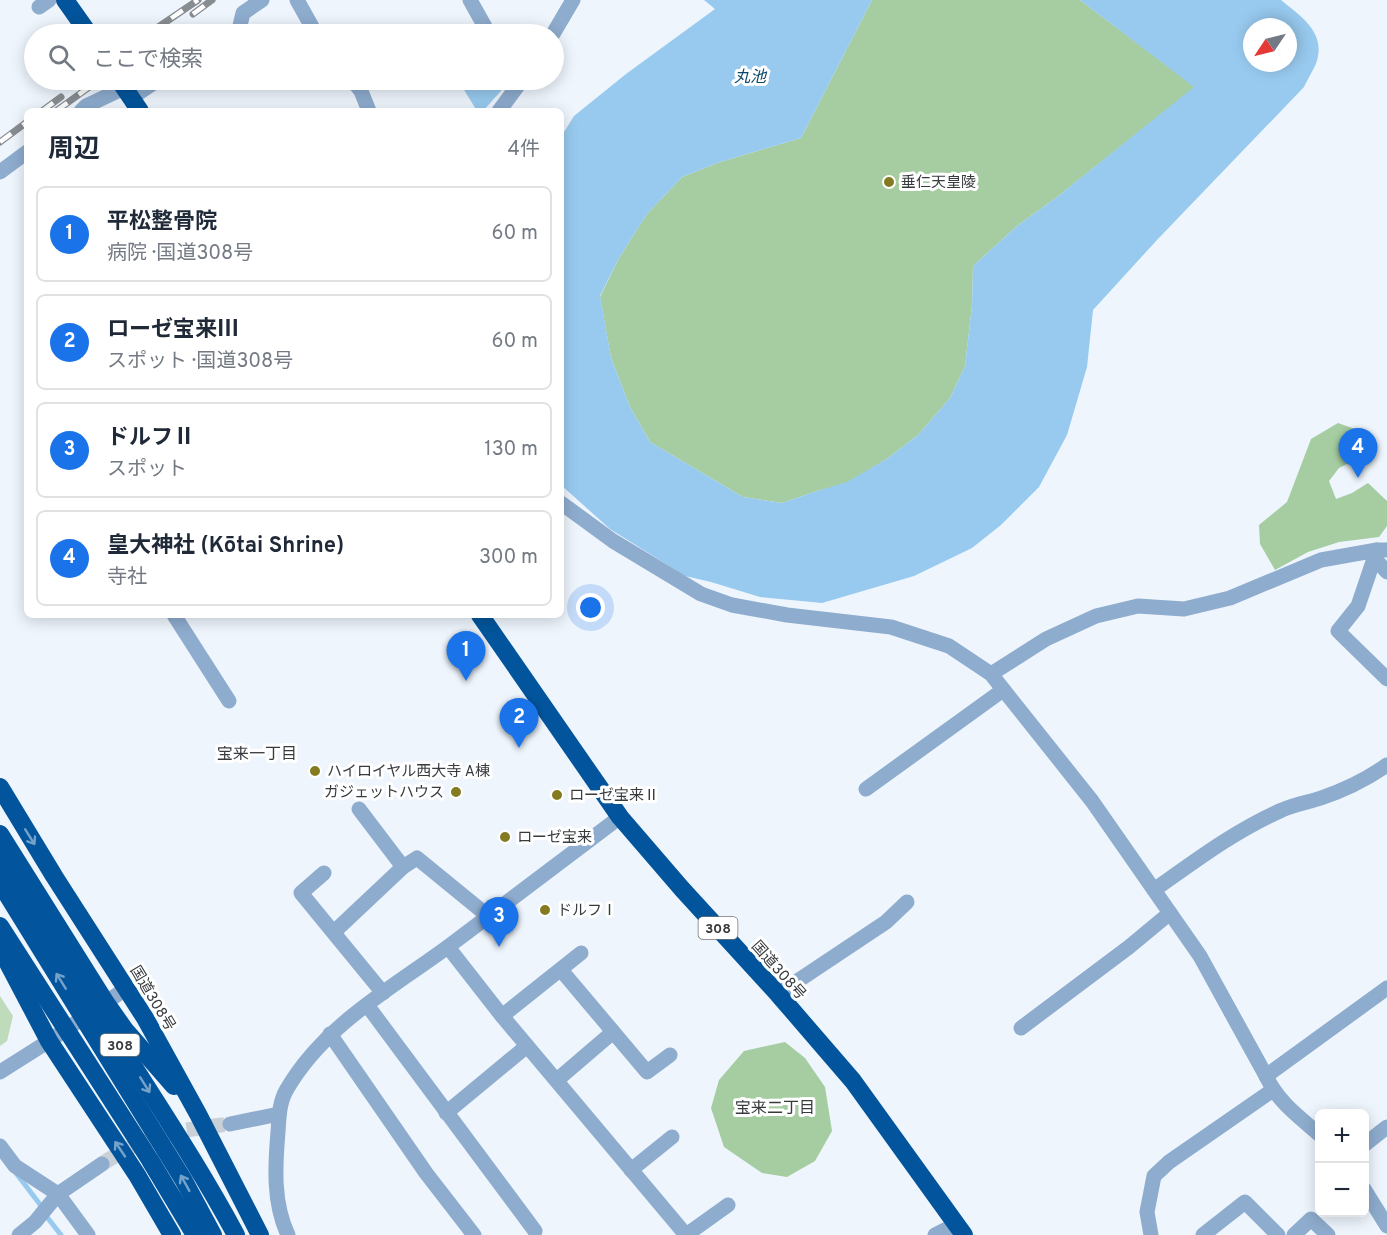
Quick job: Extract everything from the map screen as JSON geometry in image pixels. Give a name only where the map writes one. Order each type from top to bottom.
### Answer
[{"type":"highway","points":[[65,0],[82,24]]},
{"type":"highway","name":"国道308号","points":[[482,618],[620,817],[853,1081],[961,1230]]},
{"type":"highway","name":"国道308号","points":[[0,788],[127,988],[198,1114],[260,1235]]},
{"type":"highway","points":[[0,834],[125,1030],[198,1114]]},
{"type":"highway","name":"308","points":[[0,859],[33,907],[178,1136],[236,1235]]},
{"type":"highway","name":"308","points":[[0,883],[177,1169],[213,1235]]},
{"type":"highway","name":"308","points":[[0,926],[150,1160],[195,1235]]},
{"type":"highway","points":[[0,948],[49,1041]]},
{"type":"highway","points":[[0,964],[137,1175],[172,1235]]},
{"type":"street","points":[[240,24],[243,13],[262,0]]},
{"type":"street","points":[[297,0],[310,24]]},
{"type":"street","points":[[470,0],[483,24]]},
{"type":"street","points":[[559,24],[573,0]]},
{"type":"street","points":[[360,90],[368,108]]},
{"type":"street","points":[[501,108],[513,90]]},
{"type":"street","points":[[84,108],[129,94]]},
{"type":"street","points":[[0,172],[24,154]]},
{"type":"street","points":[[564,505],[613,541],[701,594],[732,604],[787,615],[891,627],[949,646],[991,674],[1092,801],[1200,956],[1273,1090],[1283,1103],[1315,1131]]},
{"type":"street","points":[[991,674],[1046,639],[1096,616],[1138,606],[1184,609],[1230,598],[1321,560],[1379,553]]},
{"type":"street","points":[[1379,553],[1387,572]]},
{"type":"street","points":[[1379,553],[1358,606],[1338,631],[1387,679]]},
{"type":"street","points":[[176,618],[229,701]]},
{"type":"street","points":[[866,789],[1003,690]]},
{"type":"street","points":[[1154,890],[1214,848],[1266,818],[1284,809],[1348,787],[1387,765]]},
{"type":"street","points":[[359,809],[403,867]]},
{"type":"street","points":[[288,1235],[278,1204],[275,1176],[279,1114],[286,1090],[312,1053],[367,1005],[620,817]]},
{"type":"street","points":[[334,932],[403,867],[417,858],[488,916]]},
{"type":"street","points":[[324,873],[301,893],[383,993]]},
{"type":"street","points":[[778,994],[886,922],[907,902]]},
{"type":"street","points":[[1021,1028],[1170,913]]},
{"type":"street","points":[[448,946],[502,1016],[686,1235],[728,1205]]},
{"type":"street","points":[[502,1016],[581,953]]},
{"type":"street","points":[[561,970],[647,1072],[670,1055]]},
{"type":"street","points":[[0,1072],[127,988]]},
{"type":"street","points":[[1266,1076],[1387,988]]},
{"type":"street","points":[[367,1005],[535,1231]]},
{"type":"street","points":[[557,1080],[613,1032]]},
{"type":"street","points":[[330,1035],[426,1173],[474,1235]]},
{"type":"street","points":[[446,1113],[527,1046]]},
{"type":"street","points":[[1151,1235],[1147,1212],[1154,1176],[1169,1162],[1273,1090]]},
{"type":"street","points":[[230,1124],[279,1114]]},
{"type":"street","points":[[1369,1142],[1387,1126]]},
{"type":"street","points":[[631,1170],[672,1137]]},
{"type":"street","points":[[0,1146],[15,1166],[58,1194],[88,1235]]},
{"type":"street","points":[[19,1235],[35,1222],[58,1194],[102,1164]]},
{"type":"street","points":[[1369,1196],[1387,1226]]},
{"type":"street","points":[[1203,1235],[1245,1202],[1278,1235]]},
{"type":"street","points":[[1294,1235],[1311,1219],[1328,1235]]},
{"type":"street","points":[[935,1235],[961,1230]]},
{"type":"green space","points":[[872,0],[1080,0],[1195,87],[1017,226],[973,266],[972,305],[965,366],[950,398],[918,435],[888,458],[847,483],[782,503],[743,497],[650,442],[630,407],[611,358],[600,297],[619,258],[647,214],[682,177],[720,162],[801,138]]},
{"type":"green space","points":[[1338,423],[1358,430],[1359,449],[1355,460],[1339,468],[1329,481],[1336,499],[1368,483],[1387,501],[1387,526],[1379,537],[1339,542],[1308,552],[1275,570],[1260,544],[1259,525],[1287,502],[1311,439]]},
{"type":"green space","points":[[0,996],[13,1016],[7,1041],[0,1046]]},
{"type":"green space","points":[[785,1042],[805,1058],[825,1087],[832,1131],[815,1161],[787,1177],[762,1173],[724,1147],[711,1108],[719,1080],[744,1051]]},
{"type":"water","name":"丸池","points":[[704,0],[872,0],[801,138],[720,162],[682,177],[647,214],[619,258],[600,296],[611,358],[630,407],[650,442],[743,497],[782,503],[847,482],[888,458],[918,435],[950,398],[965,366],[972,305],[973,266],[1017,226],[1057,197],[1194,87],[1080,0],[1281,0],[1308,24],[1317,38],[1319,47],[1314,67],[1304,87],[1093,310],[1087,367],[1067,435],[1039,487],[1001,525],[972,548],[914,576],[822,603],[760,597],[685,576],[610,529],[564,488],[564,132],[574,116],[626,74],[715,9]]},
{"type":"water","points":[[464,90],[502,90],[486,108],[475,108]]},
{"type":"waterway","points":[[16,1173],[42,1207]]},
{"type":"waterway","points":[[47,1217],[61,1235]]},
{"type":"tunnel","points":[[102,1164],[116,1155],[166,1134],[230,1124]]},
{"type":"railway","points":[[163,24],[198,0]]},
{"type":"railway","points":[[193,14],[212,0]]},
{"type":"railway","points":[[60,108],[85,90]]},
{"type":"railway","points":[[46,108],[61,97]]},
{"type":"railway","points":[[0,142],[24,124]]},
{"type":"place","name":"垂仁天皇陵","points":[[889,182]]},
{"type":"place","name":"皇大神社 (Kōtai Shrine)","points":[[1358,478]]},
{"type":"place","name":"平松整骨院","points":[[466,681]]},
{"type":"place","name":"ローゼ宝来Ⅲ","points":[[519,748]]},
{"type":"place","name":"ハイロイヤル西大寺 A棟","points":[[315,771]]},
{"type":"place","name":"ガジェットハウス","points":[[456,792]]},
{"type":"place","name":"ローゼ宝来Ⅱ","points":[[557,795]]},
{"type":"place","name":"ローゼ宝来","points":[[505,837]]},
{"type":"place","name":"ドルフⅠ","points":[[545,910]]},
{"type":"place","name":"ドルフⅡ","points":[[499,947]]},
{"type":"district","name":"宝来一丁目","points":[[257,753]]},
{"type":"district","name":"宝来二丁目","points":[[775,1107]]}]
